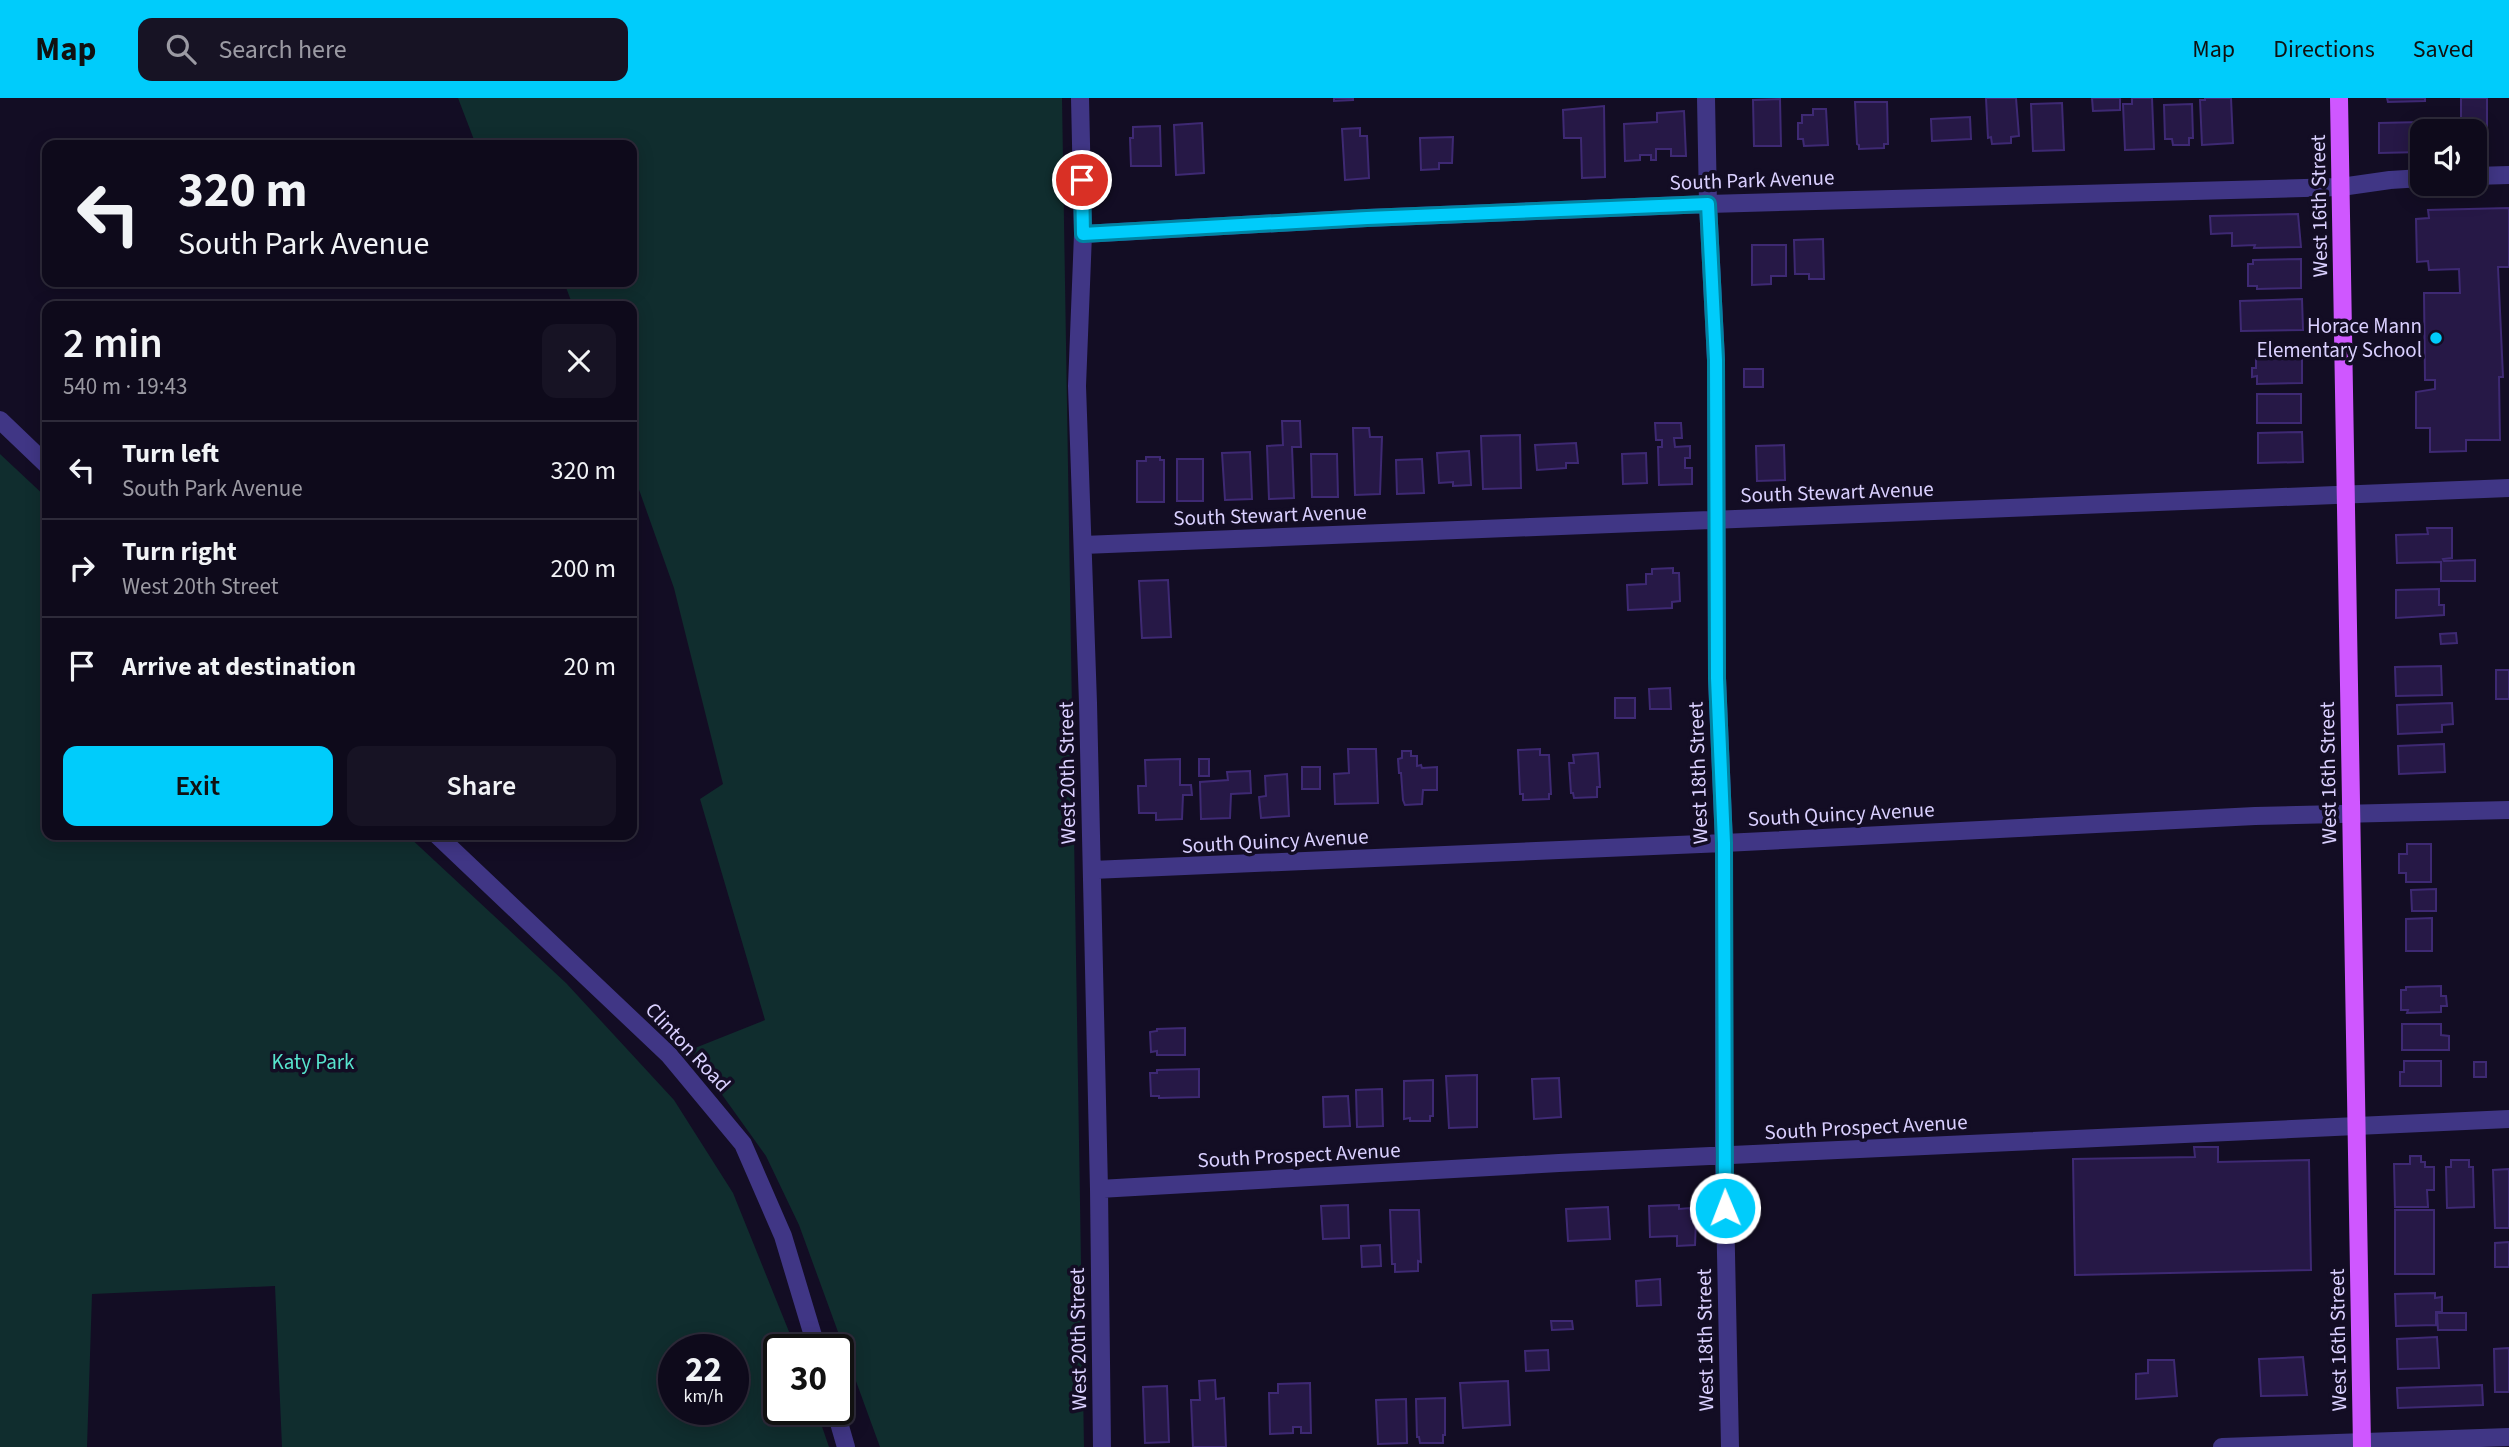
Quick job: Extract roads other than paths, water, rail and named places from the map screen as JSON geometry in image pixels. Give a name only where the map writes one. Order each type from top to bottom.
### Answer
[{"type":"main road","name":"West 16th Street","points":[[2339,98],[2359,1125],[2362,1445]]},
{"type":"street","name":"West 20th Street","points":[[1080,98],[1083,234],[1077,386],[1092,870],[1102,1447]]},
{"type":"street","name":"West 18th Street","points":[[1706,98],[1716,360],[1717,678],[1724,843],[1724,1157],[1730,1447]]},
{"type":"street","points":[[2487,176],[2509,175]]},
{"type":"street","name":"South Park Avenue","points":[[1083,234],[1367,218],[1708,204],[2341,187],[2410,179]]},
{"type":"street","points":[[0,420],[42,460]]},
{"type":"street","name":"South Stewart Avenue","points":[[1083,545],[2509,488]]},
{"type":"street","name":"South Quincy Avenue","points":[[1092,870],[1724,843],[2255,816],[2509,810]]},
{"type":"street","name":"Clinton Road","points":[[442,840],[669,1055],[743,1144],[783,1236],[812,1334]]},
{"type":"street","name":"South Prospect Avenue","points":[[1099,1189],[1545,1164],[2509,1119]]},
{"type":"street","points":[[840,1425],[846,1447]]},
{"type":"street","points":[[2222,1447],[2362,1445],[2509,1437]]},
{"type":"place","name":"Horace Mann Elementary School","points":[[2436,338]]},
{"type":"park label","name":"Katy Park","points":[[313,1062]]}]
